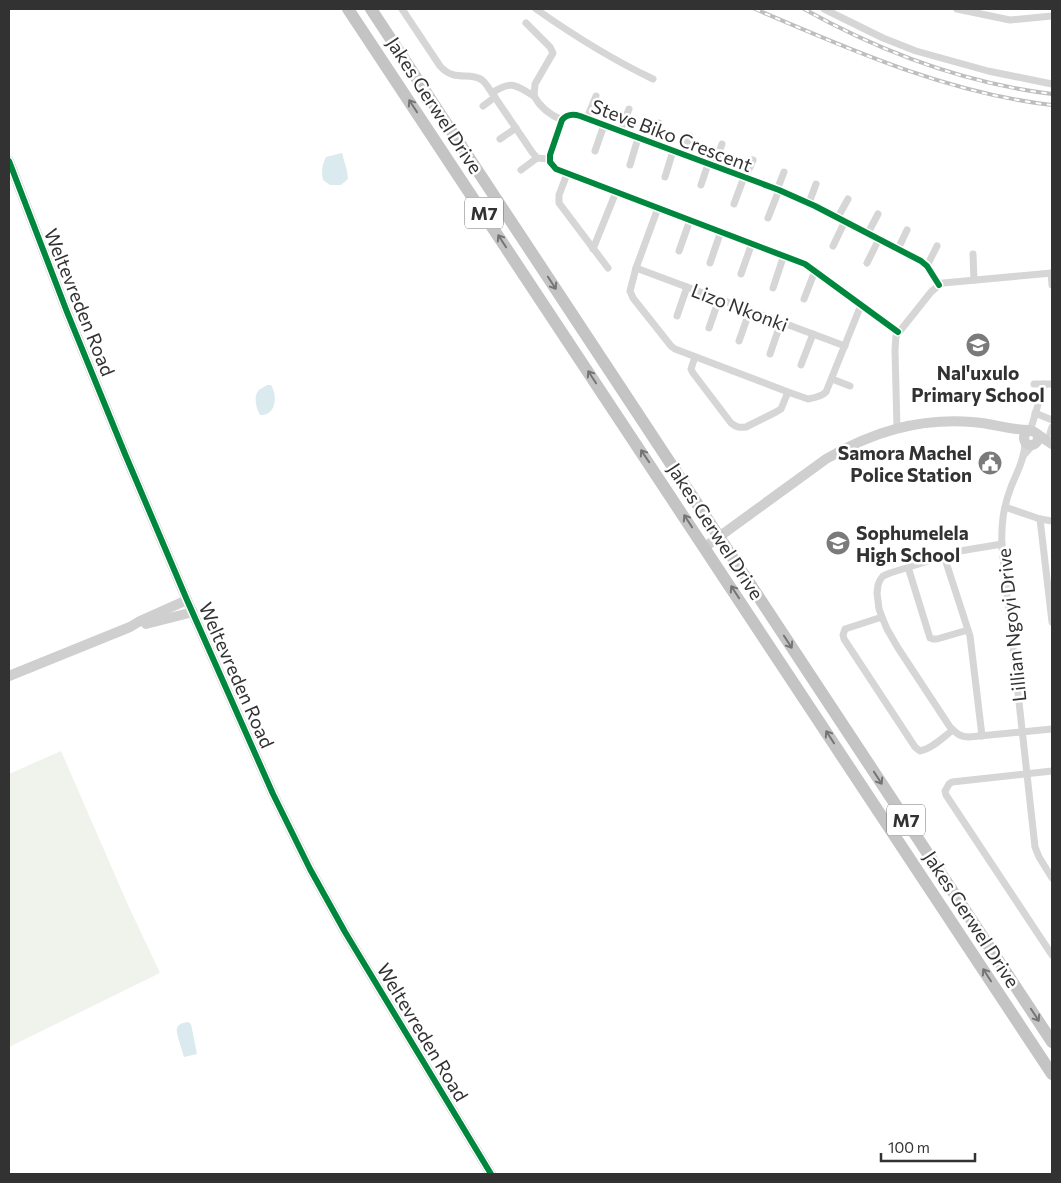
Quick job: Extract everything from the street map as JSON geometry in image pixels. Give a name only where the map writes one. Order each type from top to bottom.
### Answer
[{"type":"highway","name":"Jakes Gerwel Drive","points":[[348,9],[1052,1074]]},
{"type":"highway","name":"Jakes Gerwel Drive","points":[[372,9],[1052,1042]]},
{"type":"street","points":[[402,9],[444,71],[455,76],[481,79],[486,84],[537,158]]},
{"type":"street","points":[[536,9],[606,55],[653,79]]},
{"type":"street","points":[[824,9],[883,38],[916,51],[988,71],[1052,84]]},
{"type":"street","points":[[957,9],[1010,20],[1052,16]]},
{"type":"street","points":[[526,23],[550,47],[553,54],[535,84],[534,96]]},
{"type":"street","points":[[483,106],[499,89],[510,85],[517,85],[534,96],[542,107],[556,118],[562,120]]},
{"type":"street","points":[[587,118],[596,96]]},
{"type":"street","points":[[620,131],[629,109]]},
{"type":"street","name":"Steve Biko Crescent","points":[[549,159],[562,120],[572,115],[587,118],[809,203],[921,261],[927,266],[939,284]]},
{"type":"street","points":[[651,143],[659,123]]},
{"type":"street","points":[[594,152],[604,125]]},
{"type":"street","points":[[500,139],[516,128]]},
{"type":"street","points":[[682,154],[690,136]]},
{"type":"street","points":[[630,165],[638,138]]},
{"type":"street","points":[[701,185],[722,144]]},
{"type":"street","points":[[665,177],[674,151]]},
{"type":"street","points":[[521,170],[537,158],[549,159],[552,166],[566,174],[805,264],[898,332]]},
{"type":"street","points":[[734,204],[753,160]]},
{"type":"street","name":"Weltevreden Road","points":[[9,162],[125,454],[273,794],[310,869],[345,932],[491,1174]]},
{"type":"street","points":[[768,218],[784,172]]},
{"type":"street","points":[[566,174],[559,195],[559,203],[608,268]]},
{"type":"street","points":[[809,203],[816,184]]},
{"type":"street","points":[[593,249],[616,192]]},
{"type":"street","points":[[833,246],[848,199]]},
{"type":"street","points":[[658,208],[636,268],[630,293],[672,348],[788,392],[811,398],[823,395],[826,392],[861,305]]},
{"type":"street","points":[[868,233],[878,214]]},
{"type":"street","points":[[679,251],[690,220]]},
{"type":"street","points":[[898,248],[907,230]]},
{"type":"street","points":[[710,263],[721,231]]},
{"type":"street","points":[[867,263],[879,238]]},
{"type":"street","points":[[741,274],[752,243]]},
{"type":"street","points":[[927,266],[937,246]]},
{"type":"street","points":[[972,254],[974,280]]},
{"type":"street","points":[[773,288],[784,255]]},
{"type":"street","name":"Lizo Nkonki","points":[[636,268],[845,346]]},
{"type":"street","points":[[804,299],[815,271]]},
{"type":"street","points":[[897,428],[896,338],[898,332],[939,284],[1052,273],[1052,285]]},
{"type":"street","points":[[677,316],[687,287]]},
{"type":"street","points":[[709,328],[719,299]]},
{"type":"street","points":[[739,341],[750,310]]},
{"type":"street","points":[[770,354],[781,322]]},
{"type":"street","points":[[802,365],[813,334]]},
{"type":"street","points":[[694,356],[693,373],[736,427],[742,428],[776,412],[781,408],[788,392]]},
{"type":"street","points":[[832,378],[850,386]]},
{"type":"street","points":[[1034,384],[1052,384]]},
{"type":"street","name":"Lillian Ngoyi Drive","points":[[1044,384],[1035,413],[1031,437],[1010,489],[1002,518],[1002,544],[1035,846],[1039,857],[1052,878]]},
{"type":"street","points":[[1035,413],[1052,420]]},
{"type":"street","points":[[705,547],[826,459],[858,442],[881,433],[897,428],[948,421],[973,422],[1011,429],[1018,434],[1031,437],[1052,437]]},
{"type":"street","points":[[1005,507],[1040,519],[1052,521]]},
{"type":"street","points":[[1040,519],[1052,622]]},
{"type":"street","points":[[1002,544],[974,548],[890,572],[880,580],[877,593],[879,609],[887,629],[898,648],[956,734],[964,737],[1052,729]]},
{"type":"street","points":[[944,556],[972,645],[982,736]]},
{"type":"street","points":[[908,567],[930,638],[937,639],[968,630]]},
{"type":"street","points":[[160,613],[172,602],[177,594],[178,578]]},
{"type":"street","points":[[130,627],[187,600]]},
{"type":"street","points":[[9,676],[130,627],[193,612]]},
{"type":"street","points":[[882,617],[846,629],[844,639],[915,747],[923,751],[952,730]]},
{"type":"street","points":[[1052,772],[952,782],[945,791],[1052,955]]},
{"type":"shaded area","points":[[342,153],[348,179],[341,185],[330,185],[323,180],[322,171],[326,157]]},
{"type":"shaded area","points":[[267,385],[271,385],[275,400],[269,412],[260,415],[256,406],[256,395],[259,390]]},
{"type":"shaded area","points":[[61,751],[128,905],[160,973],[9,1047],[9,774]]},
{"type":"shaded area","points":[[188,1022],[191,1024],[197,1054],[184,1057],[177,1030],[180,1024]]},
{"type":"railway","points":[[755,9],[827,40],[937,80],[975,91],[1052,105]]},
{"type":"railway","points":[[804,9],[863,39],[924,64],[987,82],[1052,94]]},
{"type":"cycle path","points":[[898,332],[805,264],[556,169],[550,162],[550,155],[562,120],[571,115],[580,116],[779,190],[815,206],[921,261],[927,266],[939,285]]},
{"type":"cycle path","points":[[9,161],[67,312],[125,454],[273,794],[310,869],[345,932],[491,1174]]},
{"type":"place","name":"Nal'uxulo Primary School","points":[[978,345]]},
{"type":"place","name":"Samora Machel Police Station","points":[[990,463]]},
{"type":"place","name":"Sophumelela High School","points":[[838,543]]}]
